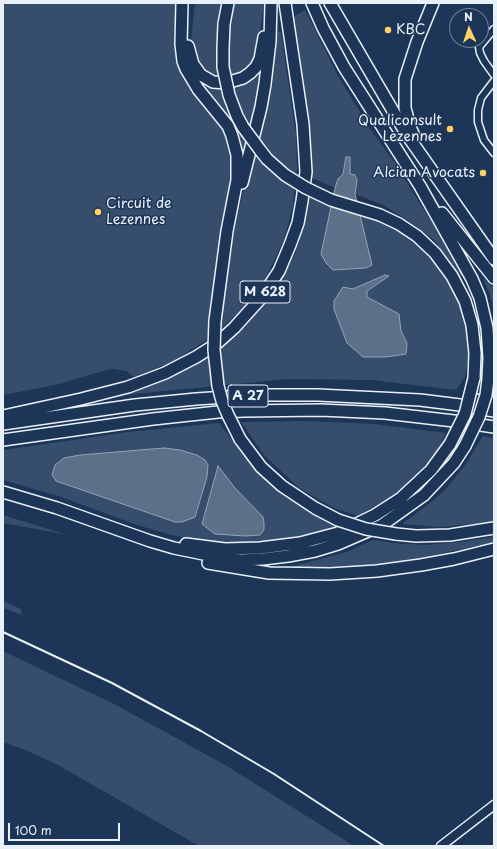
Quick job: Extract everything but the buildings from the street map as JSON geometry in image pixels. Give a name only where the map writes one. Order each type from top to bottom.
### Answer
[{"type":"highway","name":"M 628","points":[[182,3],[181,44],[183,61],[198,89],[228,126],[237,151],[237,180],[227,231],[215,321],[214,350],[218,386],[222,401],[240,439],[262,467],[282,486],[314,508],[338,520],[366,529],[396,534],[434,536],[474,532],[494,528]]},
{"type":"highway","name":"M 628","points":[[188,3],[187,43],[192,64],[207,79],[213,82],[226,83],[235,82],[250,73],[260,60],[270,3]]},
{"type":"highway","points":[[3,492],[31,496],[72,507],[145,533],[180,543],[225,549],[260,548],[300,543],[349,528],[375,515],[400,499],[435,465],[450,444],[465,414],[474,378],[475,353],[472,326],[465,301],[452,276],[435,253],[417,236],[399,224],[380,215],[331,200],[306,188],[285,175],[267,159],[243,127],[229,95],[223,67],[224,24],[228,3]]},
{"type":"highway","name":"M 628","points":[[223,262],[261,107],[270,41],[270,3]]},
{"type":"highway","name":"M 628","points":[[3,416],[128,387],[170,371],[215,345],[244,319],[264,294],[284,259],[295,230],[302,201],[306,172],[303,124],[285,3]]},
{"type":"highway","points":[[3,492],[57,508],[150,541],[187,551],[240,560],[262,559],[315,551],[338,544],[382,525],[424,496],[454,463],[465,446],[479,418],[486,395],[488,379],[490,358],[489,342],[485,315],[480,298],[462,260],[420,186],[344,67],[323,28],[312,3]]},
{"type":"highway","points":[[330,3],[403,129],[494,260]]},
{"type":"highway","points":[[433,3],[407,69],[404,99],[410,127],[444,187]]},
{"type":"highway","points":[[420,186],[494,278]]},
{"type":"highway","points":[[282,395],[313,390],[357,390],[447,396],[494,403]]},
{"type":"highway","name":"A 27","points":[[3,424],[161,402],[226,397],[282,395],[420,400],[494,411]]},
{"type":"highway","name":"A 27","points":[[3,440],[153,419],[251,410],[321,410],[384,413],[494,427]]},
{"type":"highway","points":[[3,492],[165,552],[209,564],[269,573],[330,574],[377,571],[421,566],[494,549]]},
{"type":"main road","points":[[441,846],[494,805]]},
{"type":"street","points":[[494,29],[479,47],[484,61],[494,75]]},
{"type":"street","points":[[494,81],[481,98],[478,110],[478,122],[484,140],[494,153]]},
{"type":"shaded area","name":"Circuit de Lezennes","points":[[3,3],[176,3],[176,43],[228,140],[233,167],[215,274],[207,340],[172,362],[134,377],[127,371],[112,369],[60,384],[3,395]]},
{"type":"shaded area","points":[[195,3],[264,3],[258,47],[254,59],[250,66],[235,77],[217,78],[202,70],[195,61],[191,42]]},
{"type":"shaded area","points":[[305,10],[338,76],[371,130],[395,163],[432,223],[462,275],[461,277],[434,240],[409,221],[383,205],[355,194],[346,157],[343,174],[338,179],[335,188],[310,177],[312,161],[308,115],[293,17]]},
{"type":"shaded area","points":[[275,32],[281,32],[296,135],[297,169],[293,206],[283,242],[267,275],[258,290],[244,307],[219,331],[229,256],[253,151]]},
{"type":"shaded area","points":[[263,68],[244,163],[240,152],[197,82],[196,76],[227,88],[245,84]]},
{"type":"shaded area","points":[[346,157],[350,157],[350,174],[355,175],[357,180],[355,194],[372,265],[366,268],[333,270],[326,263],[321,254],[335,188],[338,179],[343,174]]},
{"type":"shaded area","points":[[311,194],[381,221],[420,244],[447,274],[465,317],[469,352],[465,377],[456,390],[371,380],[289,379],[123,395],[166,379],[193,365],[215,352],[245,327],[276,289],[296,252],[305,223]],"holes":[[[389,276],[367,291],[367,297],[399,314],[401,331],[407,343],[343,287],[353,289]]]},
{"type":"shaded area","points":[[385,275],[389,276],[367,291],[367,297],[399,314],[401,331],[407,343],[406,354],[386,357],[363,357],[347,343],[334,309],[334,301],[343,287],[353,289]]},
{"type":"shaded area","points":[[483,278],[494,288],[494,311],[490,295]]},
{"type":"shaded area","points":[[304,421],[375,424],[446,433],[438,451],[418,474],[398,492],[358,516],[334,508],[299,488],[264,455],[241,422]]},
{"type":"shaded area","points":[[219,423],[261,475],[287,497],[316,516],[337,526],[311,535],[279,541],[241,543],[209,542],[171,535],[134,524],[61,497],[3,480],[3,450],[128,432]]},
{"type":"shaded area","points":[[483,436],[494,438],[494,522],[438,527],[402,524],[445,490],[465,465]]},
{"type":"shaded area","points":[[164,448],[180,450],[197,455],[205,460],[208,465],[207,477],[195,517],[182,522],[175,522],[56,481],[52,475],[55,465],[64,458],[80,455]]},
{"type":"shaded area","points":[[218,466],[235,488],[263,517],[264,530],[260,535],[245,536],[215,534],[202,524]]},
{"type":"shaded area","points":[[3,515],[68,535],[3,523]]},
{"type":"shaded area","points":[[494,537],[494,542],[412,560],[355,567],[313,569],[286,568],[347,552],[373,540],[425,545]]},
{"type":"shaded area","points":[[3,601],[21,609],[22,615],[3,608]]},
{"type":"shaded area","points":[[3,651],[116,705],[227,766],[354,846],[199,846],[58,765],[3,742]]},
{"type":"railway","points":[[3,632],[112,683],[201,731],[274,774],[384,846]]},
{"type":"place","name":"KBC","points":[[388,30]]},
{"type":"place","name":"Qualiconsult Lezennes","points":[[450,129]]},
{"type":"place","name":"Alcian Avocats","points":[[483,173]]},
{"type":"place","name":"Circuit de Lezennes","points":[[98,212]]}]
